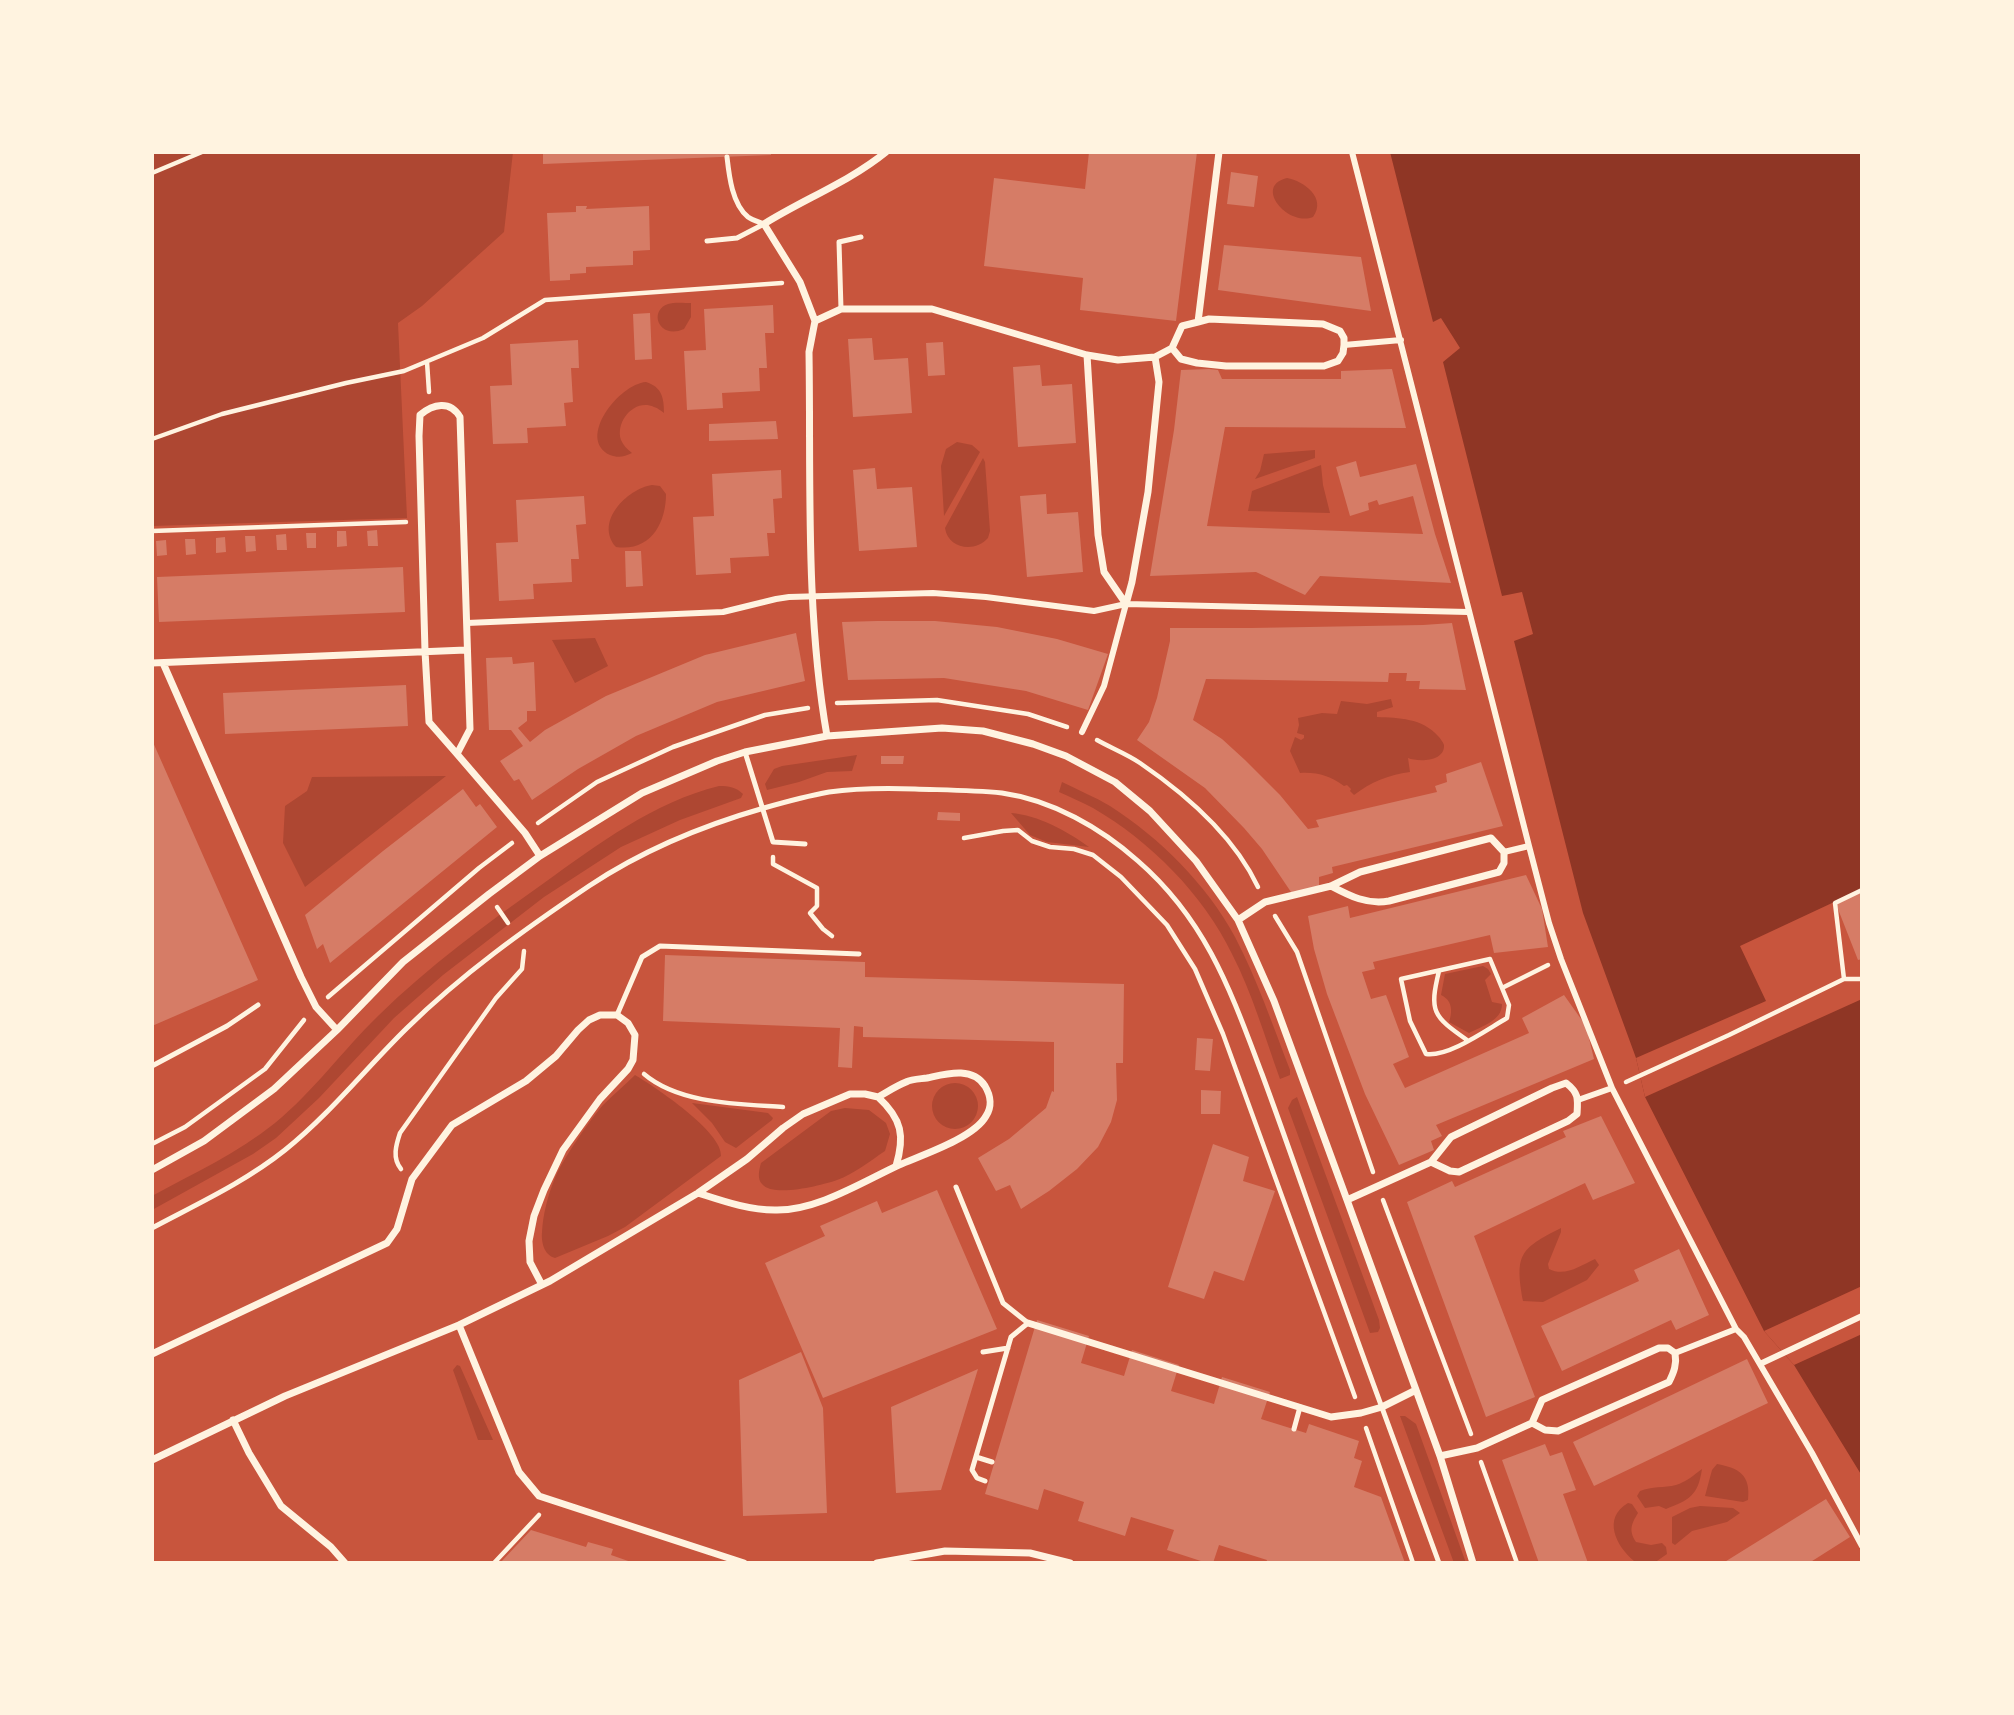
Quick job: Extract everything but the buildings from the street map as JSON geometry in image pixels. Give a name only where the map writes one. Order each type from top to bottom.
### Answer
[{"type":"street","points":[[827,736],[812,597],[809,352],[815,321],[800,282],[764,224],[886,152]]},
{"type":"street","points":[[1198,322],[1219,152]]},
{"type":"street","points":[[1352,152],[1468,612],[1549,923],[1562,959],[1612,1088],[1736,1329],[1744,1337],[1812,1453],[1862,1546]]},
{"type":"street","points":[[815,321],[841,309],[932,309],[1087,355],[1118,360],[1154,356],[1172,348],[1182,326],[1209,319],[1323,324],[1340,331],[1344,338],[1343,353],[1338,361],[1324,366],[1226,366],[1196,363],[1181,359],[1172,348]]},
{"type":"street","points":[[1344,345],[1401,340]]},
{"type":"street","points":[[1087,355],[1098,536],[1104,572],[1126,604]]},
{"type":"street","points":[[1083,732],[1104,686],[1132,582],[1148,492],[1159,382],[1154,356]]},
{"type":"street","points":[[457,754],[470,729],[460,417],[456,410],[441,405],[429,407],[420,415],[421,521],[429,722],[525,833],[540,856]]},
{"type":"street","points":[[467,623],[723,612],[776,599],[933,593],[1094,611],[1126,604],[1468,612]]},
{"type":"street","points":[[152,663],[466,650]]},
{"type":"street","points":[[163,663],[301,977],[316,1007],[337,1030]]},
{"type":"street","points":[[152,1170],[204,1141],[274,1089],[337,1030],[403,961],[489,894],[540,856],[642,793],[745,752],[827,736],[942,727],[983,731],[1032,744],[1066,756],[1115,782],[1150,811],[1196,861],[1238,919],[1273,1001],[1347,1200],[1440,1456],[1473,1563]]},
{"type":"street","points":[[1238,919],[1265,902],[1331,886],[1360,873],[1491,838],[1504,852],[1504,863],[1499,873],[1389,901],[1374,903],[1352,897],[1331,886]]},
{"type":"street","points":[[1504,852],[1529,846]]},
{"type":"street","points":[[152,1354],[387,1243],[397,1229],[412,1179],[452,1125],[526,1081],[556,1056],[589,1020],[600,1015],[617,1015],[628,1023],[635,1035],[633,1060],[600,1099],[563,1150],[544,1190],[534,1216],[529,1241],[530,1262],[542,1285]]},
{"type":"street","points":[[698,1193],[736,1205],[775,1210],[800,1208],[862,1185],[972,1131],[987,1115],[990,1104],[989,1092],[982,1081],[965,1073],[908,1081],[878,1097]]},
{"type":"street","points":[[1347,1200],[1431,1162],[1451,1137],[1552,1088],[1566,1083],[1574,1089],[1578,1100],[1577,1114],[1568,1121],[1459,1171],[1450,1171],[1431,1162]]},
{"type":"street","points":[[1578,1100],[1612,1088]]},
{"type":"street","points":[[152,1460],[285,1396],[459,1325],[542,1285],[698,1193],[747,1159],[803,1114],[850,1094],[878,1097],[891,1109],[900,1127],[901,1148],[896,1166]]},
{"type":"street","points":[[1760,1364],[1862,1316]]},
{"type":"street","points":[[1028,1323],[1331,1416],[1361,1413],[1382,1407],[1416,1390]]},
{"type":"street","points":[[459,1325],[519,1472],[539,1496],[744,1563]]},
{"type":"street","points":[[1675,1353],[1736,1329]]},
{"type":"street","points":[[1440,1456],[1477,1448],[1532,1423],[1542,1400],[1659,1349],[1668,1348],[1675,1353],[1675,1371],[1669,1381],[1558,1431],[1545,1430],[1532,1423]]},
{"type":"street","points":[[233,1420],[249,1453],[281,1506],[331,1547],[345,1563]]},
{"type":"street","points":[[877,1563],[915,1559],[945,1550],[1030,1553],[1070,1563]]},
{"type":"lane","points":[[727,157],[729,176],[738,202],[747,217],[764,224]]},
{"type":"lane","points":[[707,241],[737,238],[764,224]]},
{"type":"lane","points":[[841,309],[839,242],[861,237]]},
{"type":"lane","points":[[745,752],[773,842],[805,844]]},
{"type":"lane","points":[[152,1228],[231,1185],[282,1153],[313,1127],[418,1018],[466,976],[586,887],[638,856],[696,829],[818,794],[875,788],[1005,794],[1031,800],[1069,815],[1119,846],[1155,876],[1204,937],[1227,982],[1439,1563]]},
{"type":"lane","points":[[617,1015],[642,957],[660,946],[859,954]]},
{"type":"lane","points":[[152,1066],[227,1026],[258,1005]]},
{"type":"lane","points":[[956,1187],[1003,1303],[1028,1323],[1011,1337],[972,1470],[977,1478],[985,1481]]},
{"type":"lane","points":[[983,1352],[1008,1348]]},
{"type":"lane","points":[[1294,1429],[1300,1407]]},
{"type":"lane","points":[[976,1457],[992,1462]]},
{"type":"path","points":[[152,173],[202,152]]},
{"type":"path","points":[[152,439],[222,414],[404,371],[483,338],[545,300],[800,282]]},
{"type":"path","points":[[427,362],[429,407]]},
{"type":"path","points":[[152,531],[421,521]]},
{"type":"path","points":[[964,838],[1018,830],[1031,841],[1093,855],[1121,877],[1167,925],[1195,969],[1223,1034],[1413,1563]]},
{"type":"path","points":[[773,842],[773,864],[817,888],[817,906],[810,913],[823,929],[837,939],[842,952]]},
{"type":"path","points":[[412,1179],[398,1166],[395,1149],[400,1133],[496,999],[522,969],[524,948],[489,894],[479,868]]},
{"type":"path","points":[[1844,979],[1835,903],[1862,891]]},
{"type":"path","points":[[1490,959],[1502,988],[1509,1005],[1507,1018],[1434,1055],[1426,1054],[1410,1021],[1401,979],[1490,959]]},
{"type":"path","points":[[1502,988],[1562,959]]},
{"type":"path","points":[[1440,971],[1433,996],[1435,1011],[1448,1026],[1467,1040]]},
{"type":"path","points":[[1612,1088],[1844,979],[1862,979]]},
{"type":"path","points":[[633,1060],[641,1072],[654,1082],[676,1092],[721,1102],[789,1108],[803,1114]]},
{"type":"path","points":[[494,1563],[553,1501]]},
{"type":"shaded area","points":[[152,152],[513,152],[504,232],[422,306],[398,323],[407,518],[152,526]]},
{"type":"shaded area","points":[[1390,152],[1862,152],[1862,1476],[1794,1365],[1764,1331],[1645,1097],[1636,1058],[1583,913],[1514,641],[1533,634],[1522,592],[1502,596],[1443,362],[1460,348],[1441,318],[1433,322]]},
{"type":"shaded area","points":[[1287,178],[1312,192],[1317,203],[1313,217],[1303,219],[1294,216],[1278,204],[1273,189],[1277,182]]},
{"type":"shaded area","points":[[670,303],[691,303],[691,317],[684,329],[668,331],[659,323],[659,312]]},
{"type":"shaded area","points":[[646,382],[656,387],[661,394],[664,413],[647,405],[634,408],[624,419],[620,433],[623,444],[632,453],[621,457],[610,455],[601,447],[597,437],[599,425],[605,413],[624,392]]},
{"type":"shaded area","points":[[957,442],[972,445],[980,452],[944,516],[941,466],[946,449]]},
{"type":"shaded area","points":[[1315,450],[1315,458],[1255,479],[1264,454]]},
{"type":"shaded area","points":[[983,458],[990,531],[983,543],[963,546],[951,541],[945,528]]},
{"type":"shaded area","points":[[1321,465],[1330,513],[1248,511],[1252,491]]},
{"type":"shaded area","points":[[652,485],[660,486],[666,494],[663,516],[654,534],[638,545],[616,547],[610,537],[609,527],[616,508],[633,493]]},
{"type":"shaded area","points":[[595,638],[608,666],[575,683],[552,640]]},
{"type":"shaded area","points":[[1391,699],[1393,707],[1377,712],[1377,717],[1410,720],[1432,730],[1444,745],[1440,755],[1424,760],[1408,758],[1410,772],[1380,780],[1354,795],[1347,785],[1344,786],[1329,777],[1300,773],[1290,751],[1295,737],[1301,740],[1304,738],[1304,735],[1297,733],[1298,718],[1322,713],[1337,714],[1341,701],[1367,704]]},
{"type":"shaded area","points":[[857,755],[852,771],[827,772],[767,790],[765,784],[774,769]]},
{"type":"shaded area","points":[[446,776],[305,887],[283,843],[285,806],[307,791],[312,777]]},
{"type":"shaded area","points":[[1062,782],[1110,806],[1147,833],[1181,864],[1211,899],[1235,937],[1250,969],[1290,1075],[1280,1079],[1239,969],[1220,932],[1190,890],[1135,836],[1093,808],[1059,792]]},
{"type":"shaded area","points":[[719,786],[732,787],[743,794],[741,798],[680,820],[621,847],[544,897],[443,975],[394,1018],[319,1098],[276,1138],[253,1154],[152,1210],[152,1196],[231,1153],[275,1123],[303,1098],[397,998],[479,930],[627,826],[672,802]]},
{"type":"shaded area","points":[[1011,813],[1052,825],[1089,847],[1047,842],[1030,835]]},
{"type":"shaded area","points":[[1483,966],[1491,974],[1485,980],[1492,1002],[1502,1004],[1501,1010],[1495,1019],[1469,1033],[1449,1022],[1451,1006],[1441,995],[1445,974]]},
{"type":"shaded area","points":[[635,1075],[700,1123],[719,1146],[721,1156],[625,1227],[555,1258],[544,1248],[542,1232],[546,1205],[555,1178],[597,1112]]},
{"type":"shaded area","points":[[955,1083],[971,1090],[978,1106],[971,1122],[955,1129],[939,1122],[932,1106],[939,1090]]},
{"type":"shaded area","points":[[1297,1097],[1379,1320],[1378,1332],[1370,1333],[1288,1108]]},
{"type":"shaded area","points":[[692,1103],[768,1113],[773,1118],[736,1148],[725,1142],[712,1123]]},
{"type":"shaded area","points":[[845,1108],[869,1110],[886,1123],[890,1134],[885,1151],[850,1174],[821,1185],[776,1190],[760,1182],[761,1163],[831,1111]]},
{"type":"shaded area","points":[[1561,1228],[1548,1264],[1549,1269],[1567,1271],[1595,1259],[1599,1265],[1587,1280],[1543,1302],[1523,1301],[1520,1263],[1523,1255],[1536,1242]]},
{"type":"shaded area","points":[[457,1365],[460,1366],[493,1440],[478,1440],[453,1370]]},
{"type":"shaded area","points":[[1400,1416],[1405,1416],[1416,1424],[1466,1563],[1454,1563]]},
{"type":"shaded area","points":[[1717,1464],[1742,1474],[1748,1484],[1748,1500],[1743,1502],[1705,1496],[1712,1470]]},
{"type":"shaded area","points":[[1702,1469],[1695,1491],[1674,1506],[1666,1509],[1659,1506],[1645,1508],[1637,1496],[1644,1489],[1680,1484]]},
{"type":"shaded area","points":[[1628,1503],[1632,1504],[1638,1513],[1632,1527],[1636,1542],[1651,1545],[1662,1543],[1666,1547],[1667,1554],[1654,1563],[1634,1561],[1617,1540],[1614,1532],[1615,1516]]},
{"type":"shaded area","points":[[1700,1506],[1733,1508],[1740,1513],[1727,1522],[1692,1531],[1675,1545],[1672,1543],[1672,1517]]},
{"type":"pier","points":[[1862,889],[1862,999],[1645,1097],[1636,1058],[1766,1001],[1740,946]]},
{"type":"pier","points":[[1862,1286],[1862,1334],[1794,1365],[1764,1331]]}]
